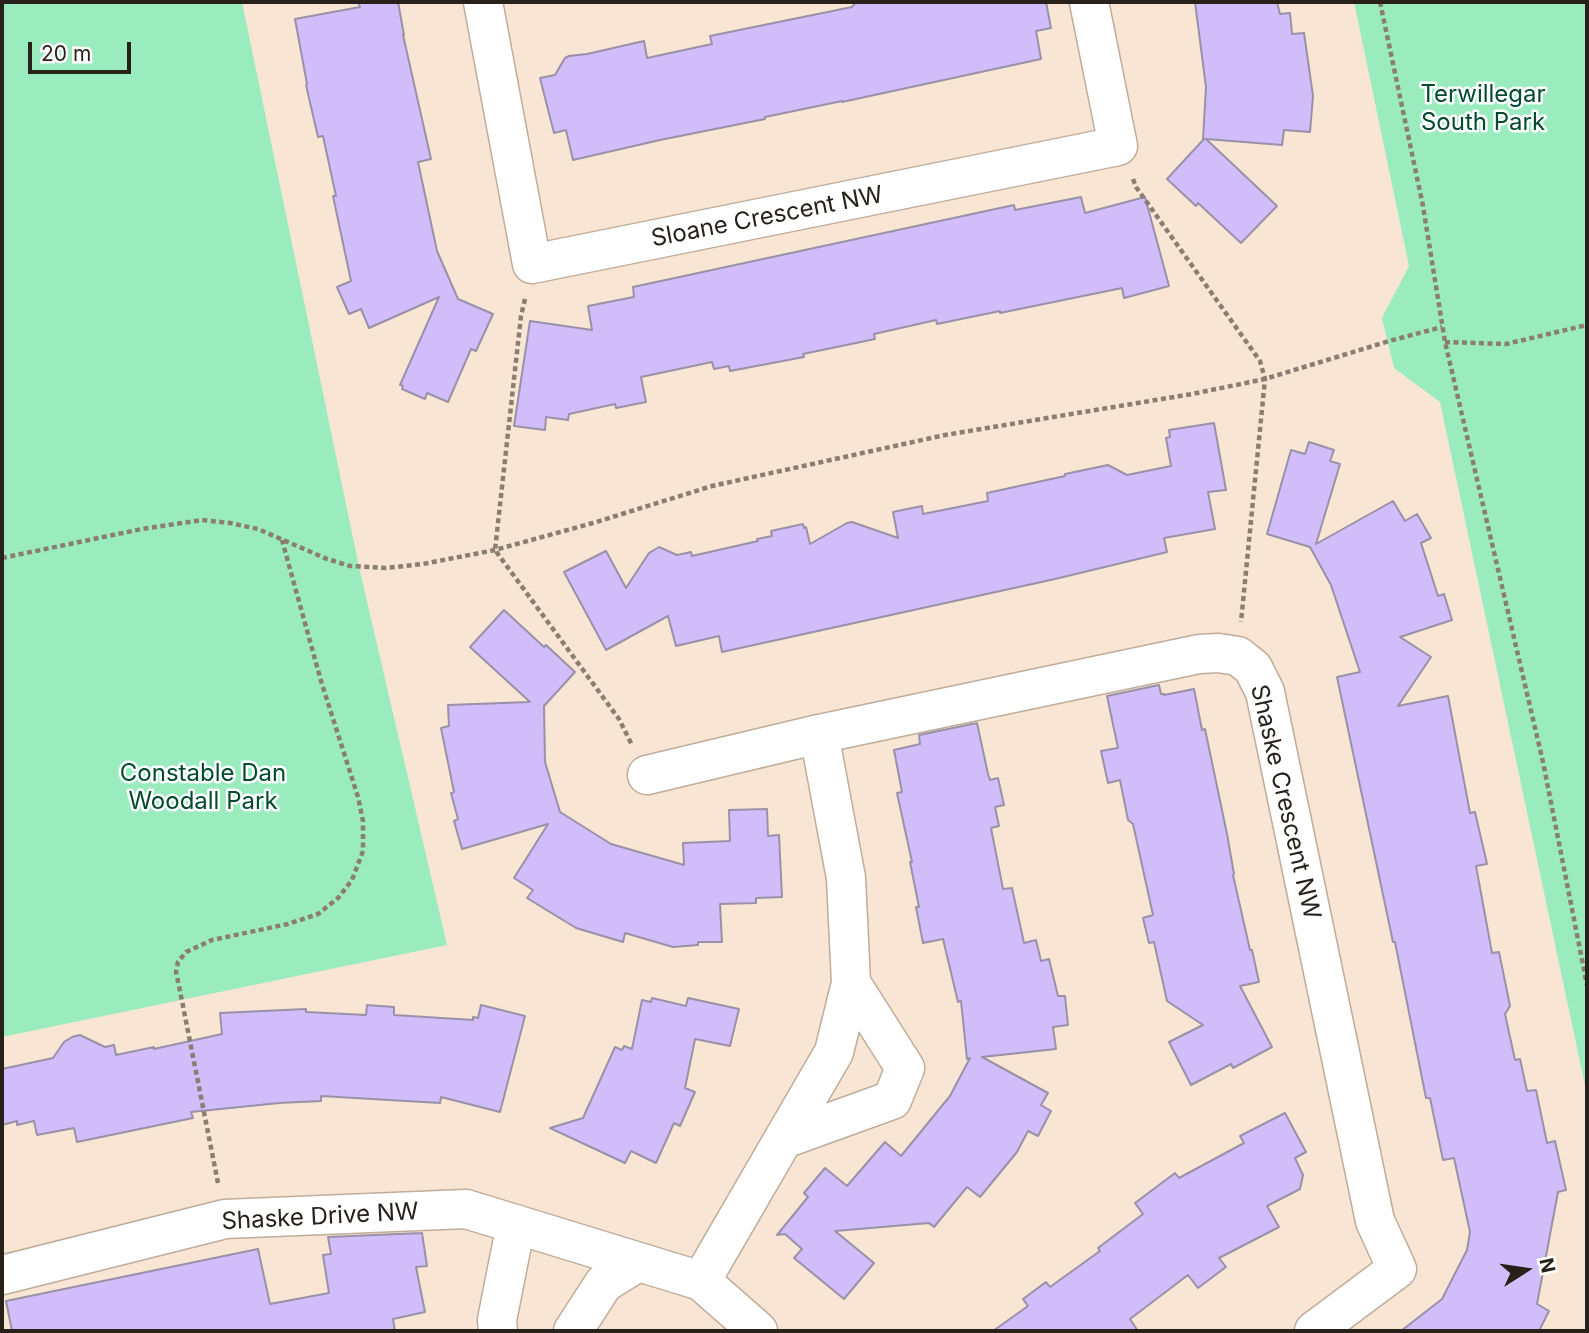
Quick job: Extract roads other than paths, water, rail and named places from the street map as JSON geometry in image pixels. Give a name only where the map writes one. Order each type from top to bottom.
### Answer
[{"type":"street","name":"Sloane Crescent NW","points":[[483,2],[532,264],[1118,146],[1089,2]]},
{"type":"street","name":"Shaske Crescent NW","points":[[647,775],[819,734],[1199,654],[1238,656],[1253,668],[1265,692],[1375,1221],[1397,1269],[1314,1331]]},
{"type":"street","points":[[701,1281],[834,1052],[852,983],[846,878],[819,734]]},
{"type":"street","points":[[784,1139],[892,1100],[905,1068],[852,983]]},
{"type":"street","name":"Shaske Drive NW","points":[[2,1275],[225,1219],[466,1209],[701,1281],[758,1331]]},
{"type":"street","points":[[498,1331],[496,1320],[516,1224]]},
{"type":"street","points":[[573,1331],[604,1283],[638,1262]]},
{"type":"park label","name":"Terwillegar South Park","points":[[1483,109]]},
{"type":"park label","name":"Constable Dan Woodall Park","points":[[203,788]]}]
